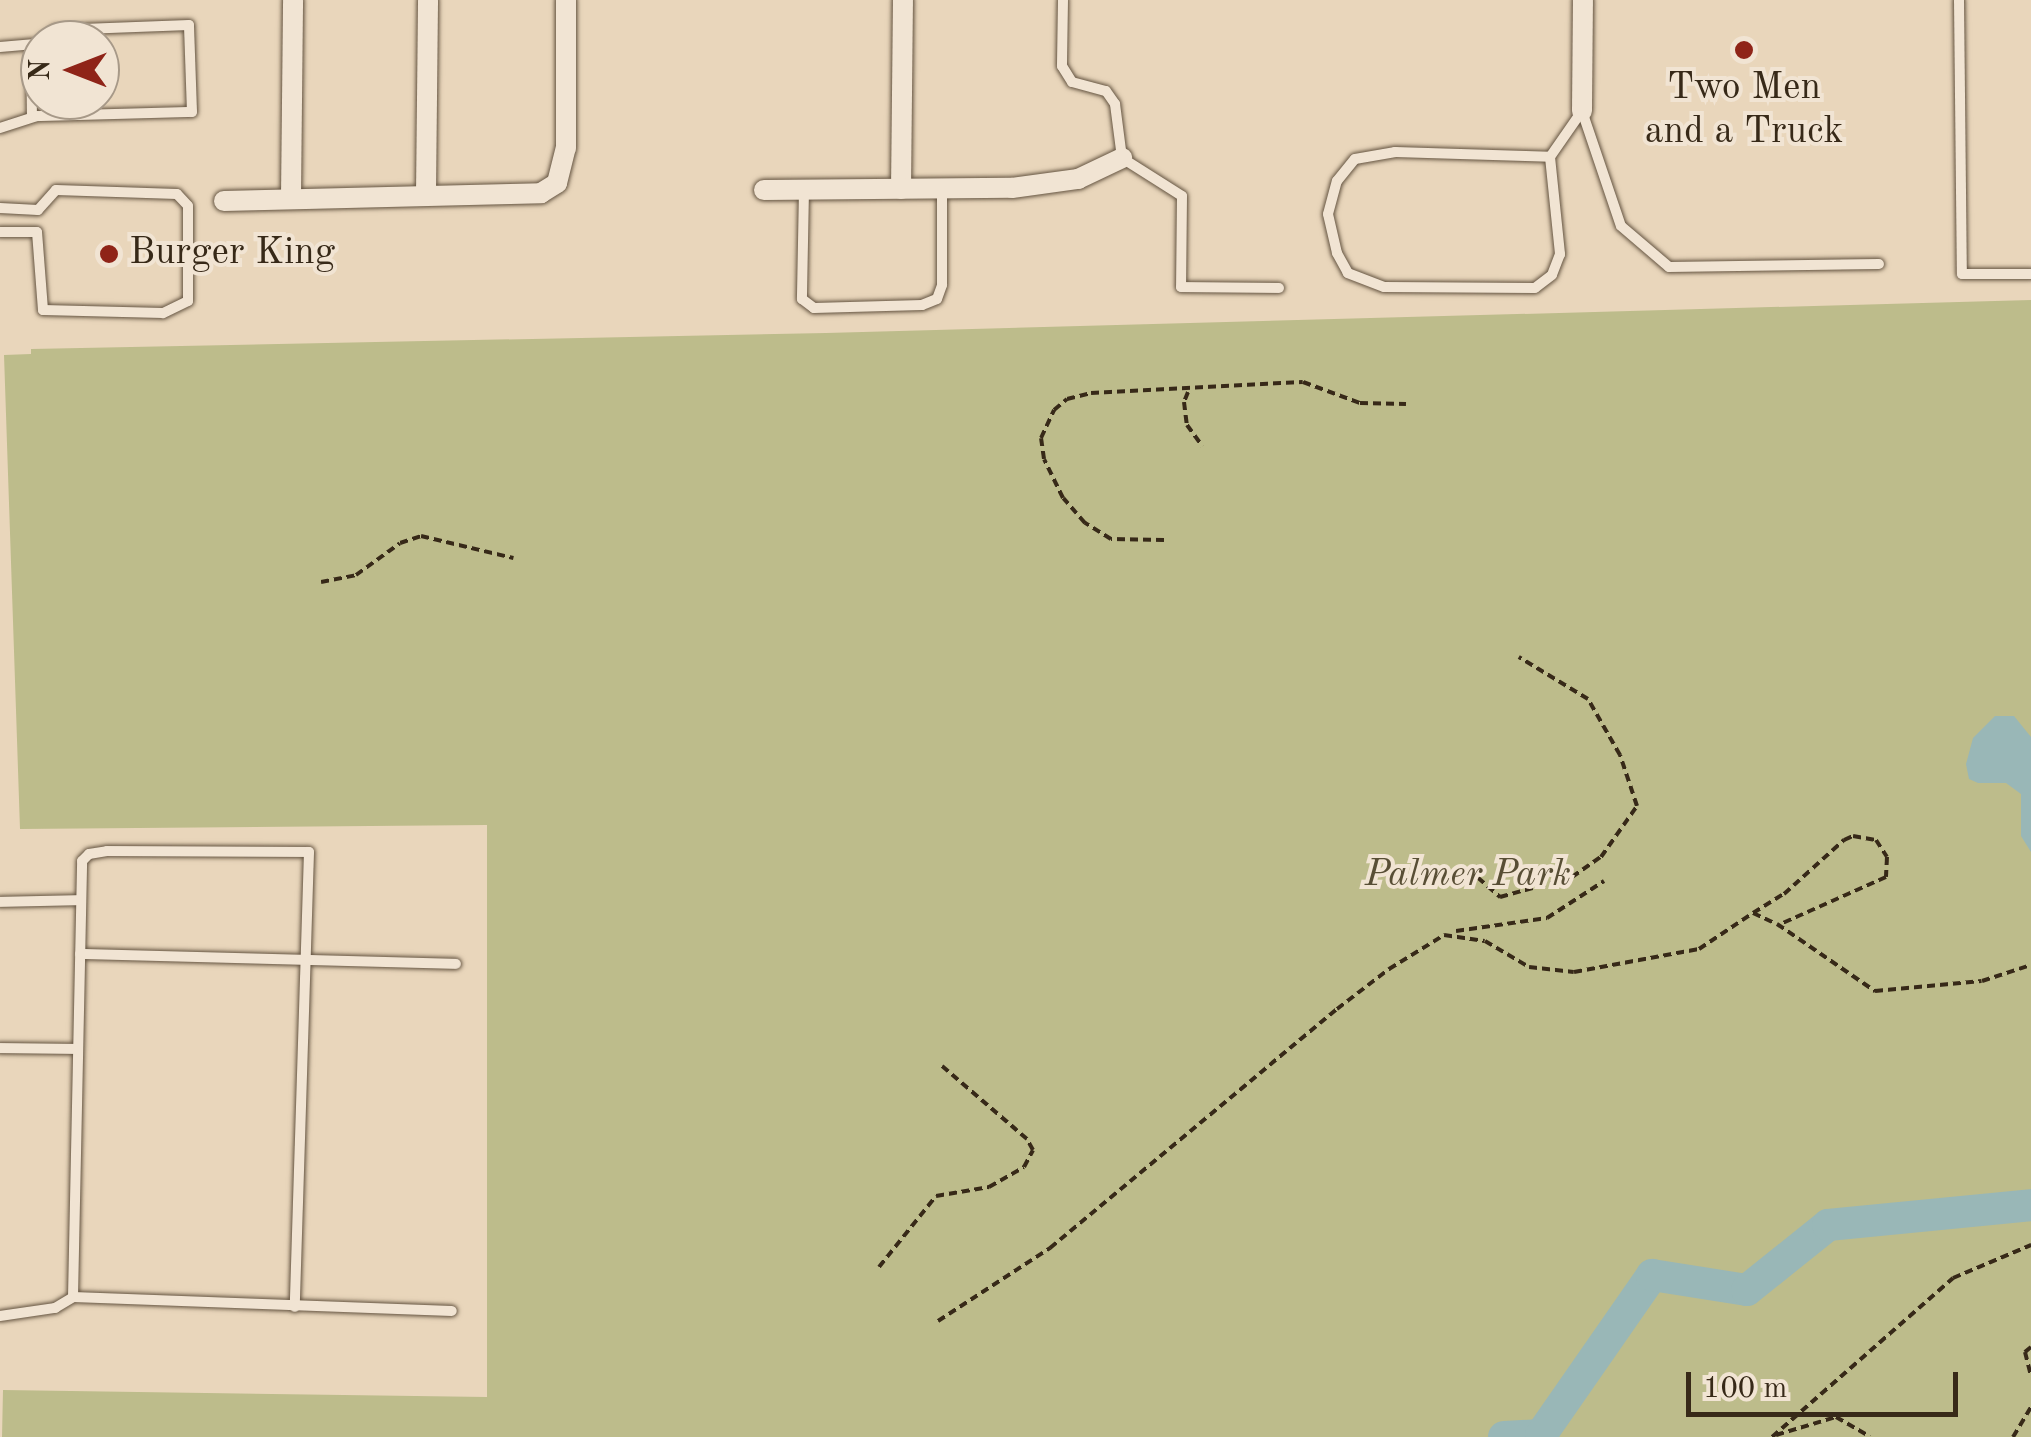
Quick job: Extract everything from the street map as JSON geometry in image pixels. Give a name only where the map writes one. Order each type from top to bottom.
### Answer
[{"type":"street","points":[[291,197],[293,0]]},
{"type":"street","points":[[426,194],[428,0]]},
{"type":"street","points":[[224,201],[541,192],[557,184],[566,148],[566,0]]},
{"type":"street","points":[[901,189],[903,0]]},
{"type":"street","points":[[1582,111],[1583,0]]},
{"type":"street","points":[[764,190],[1057,183],[1090,176],[1122,158]]},
{"type":"lane","points":[[1063,0],[1062,66],[1072,82],[1106,91],[1115,104],[1122,158],[1182,196],[1181,287],[1280,288]]},
{"type":"lane","points":[[1959,0],[1962,274],[2031,274]]},
{"type":"lane","points":[[120,28],[188,25],[192,112],[120,114]]},
{"type":"lane","points":[[1550,156],[1396,152],[1355,159],[1337,180],[1328,214],[1337,253],[1348,274],[1384,287],[1535,288],[1552,275],[1560,254],[1550,156],[1582,111]]},
{"type":"lane","points":[[1582,111],[1621,226],[1669,267],[1879,264]]},
{"type":"lane","points":[[804,190],[802,298],[814,308],[922,306],[937,299],[942,284],[942,188]]},
{"type":"lane","points":[[56,190],[177,194],[188,206],[188,301],[163,312],[43,310],[36,232],[38,210],[56,190]]},
{"type":"lane","points":[[0,208],[38,210]]},
{"type":"lane","points":[[0,232],[36,232]]},
{"type":"lane","points":[[73,1298],[82,861],[89,854],[309,852],[295,1306]]},
{"type":"lane","points":[[0,902],[81,900]]},
{"type":"lane","points":[[80,954],[456,964]]},
{"type":"lane","points":[[0,1048],[78,1050]]},
{"type":"lane","points":[[0,1316],[55,1308],[73,1298],[452,1311]]},
{"type":"path","points":[[1164,540],[1124,542],[1085,522],[1054,482],[1042,438],[1054,410],[1078,394],[1303,382],[1360,402],[1406,404]]},
{"type":"path","points":[[1190,390],[1184,402],[1187,425],[1202,446]]},
{"type":"path","points":[[321,582],[356,575],[400,543],[422,536],[514,558]]},
{"type":"path","points":[[1468,868],[1500,897],[1583,872],[1610,847],[1637,806],[1620,755],[1588,700],[1519,657]]},
{"type":"path","points":[[1444,935],[1485,941],[1529,966],[1574,972],[1699,949],[1784,894],[1844,840],[1865,836],[1883,848],[1886,877],[1778,925]]},
{"type":"path","points":[[938,1322],[1050,1248],[1389,968],[1444,935],[1547,918],[1604,881]]},
{"type":"path","points":[[1753,913],[1778,925],[1875,991],[1982,982],[2031,965]]},
{"type":"path","points":[[880,1268],[936,1196],[989,1187],[1024,1166],[1033,1150],[1026,1139],[942,1066]]},
{"type":"path","points":[[1772,1437],[1953,1278],[2031,1244]]},
{"type":"path","points":[[2031,1347],[2025,1352],[2031,1376]]},
{"type":"path","points":[[2013,1437],[2031,1407]]},
{"type":"path","points":[[1772,1437],[1836,1418],[1870,1437]]},
{"type":"green space","name":"Palmer Park","points":[[2031,300],[2031,1437],[2,1437],[3,1390],[487,1397],[487,825],[20,829],[4,355],[31,354],[31,349],[826,333]]},
{"type":"water","points":[[1995,716],[2014,716],[2031,737],[2031,852],[2021,836],[2021,794],[2006,783],[1978,783],[1969,779],[1966,764],[1973,738]]},
{"type":"waterway","points":[[1504,1437],[1541,1435],[1652,1275],[1747,1290],[1828,1225],[2031,1205]]},
{"type":"place","name":"Two Men and a Truck","points":[[1744,50]]},
{"type":"place","name":"Burger King","points":[[109,254]]}]
